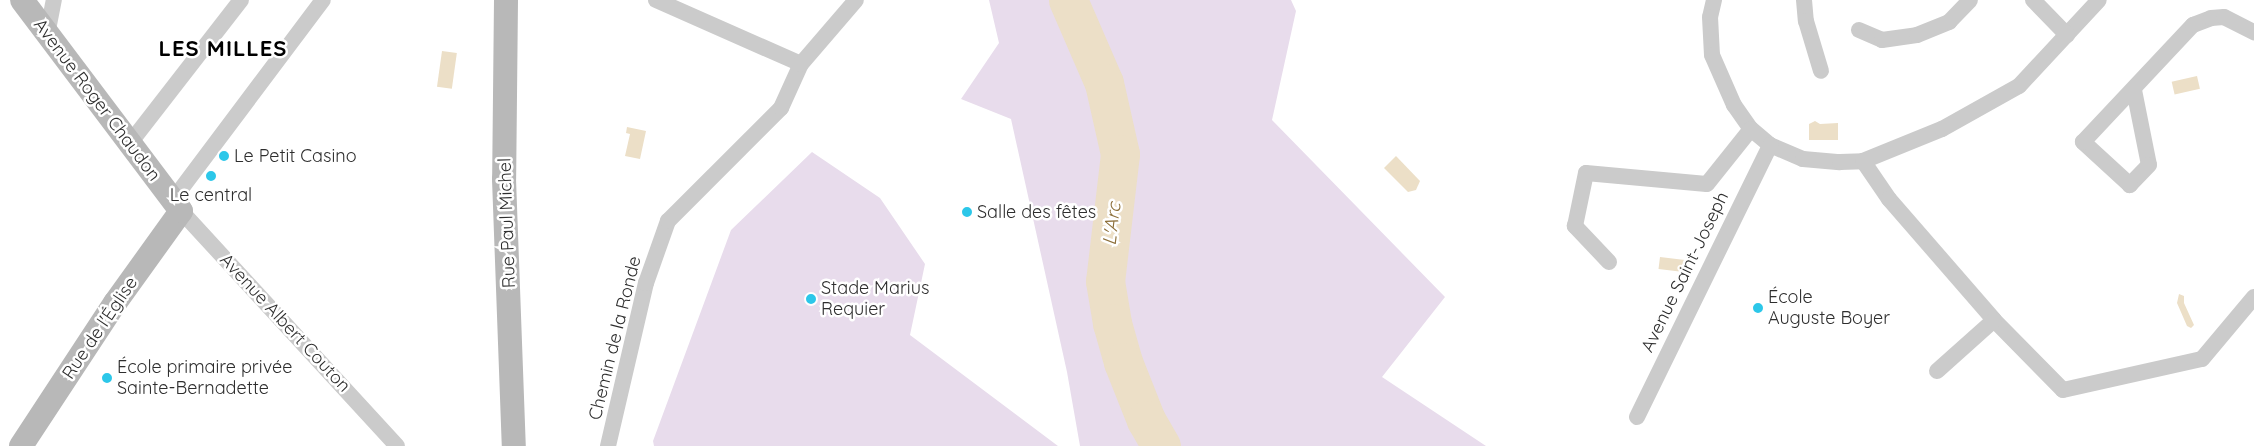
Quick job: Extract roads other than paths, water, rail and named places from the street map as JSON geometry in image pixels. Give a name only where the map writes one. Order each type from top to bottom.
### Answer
[{"type":"street","name":"Avenue Roger Chaudon","points":[[22,0],[177,206]]},
{"type":"street","points":[[47,35],[54,0]]},
{"type":"street","points":[[130,142],[241,0]]},
{"type":"street","points":[[177,206],[323,0]]},
{"type":"street","name":"Rue Paul Michel","points":[[506,0],[504,179],[514,446]]},
{"type":"street","points":[[664,2],[801,64],[856,0]]},
{"type":"street","points":[[1714,0],[1710,17],[1712,56],[1734,105],[1751,129],[1770,145],[1803,159],[1863,161],[1942,129],[2019,86],[2099,0]]},
{"type":"street","points":[[1804,0],[1806,21],[1821,71]]},
{"type":"street","points":[[1858,30],[1882,40],[1917,35],[1949,22],[1970,0]]},
{"type":"street","points":[[2033,0],[2067,34]]},
{"type":"street","points":[[2134,90],[2149,165],[2130,185],[2083,142],[2134,90],[2193,25],[2211,18],[2224,17],[2254,32]]},
{"type":"street","name":"Chemin de la Ronde","points":[[608,446],[646,283],[668,221],[781,108],[801,64]]},
{"type":"street","points":[[1609,262],[1575,226],[1586,173],[1707,184],[1751,129]]},
{"type":"street","name":"Avenue Saint-Joseph","points":[[1637,417],[1770,145]]},
{"type":"street","points":[[1863,161],[1889,199],[1994,320],[2063,390],[2202,359],[2254,297]]},
{"type":"street","name":"Rue de l'Église","points":[[21,446],[177,206]]},
{"type":"street","name":"Avenue Albert Couton","points":[[177,206],[397,446]]},
{"type":"street","points":[[1937,371],[1994,320]]},
{"type":"waterway","name":"L'Arc","points":[[1068,0],[1104,83],[1120,154],[1105,281],[1112,323],[1123,362],[1146,420],[1161,446]]},
{"type":"place","name":"Le Petit Casino","points":[[224,156]]},
{"type":"place","name":"Le central","points":[[211,176]]},
{"type":"place","name":"Salle des fêtes","points":[[967,212]]},
{"type":"place","name":"Stade Marius Requier","points":[[811,299]]},
{"type":"place","name":"École Auguste Boyer","points":[[1758,308]]},
{"type":"place","name":"École primaire privée Sainte-Bernadette","points":[[107,378]]},
{"type":"district","name":"LES MILLES","points":[[223,49]]}]
